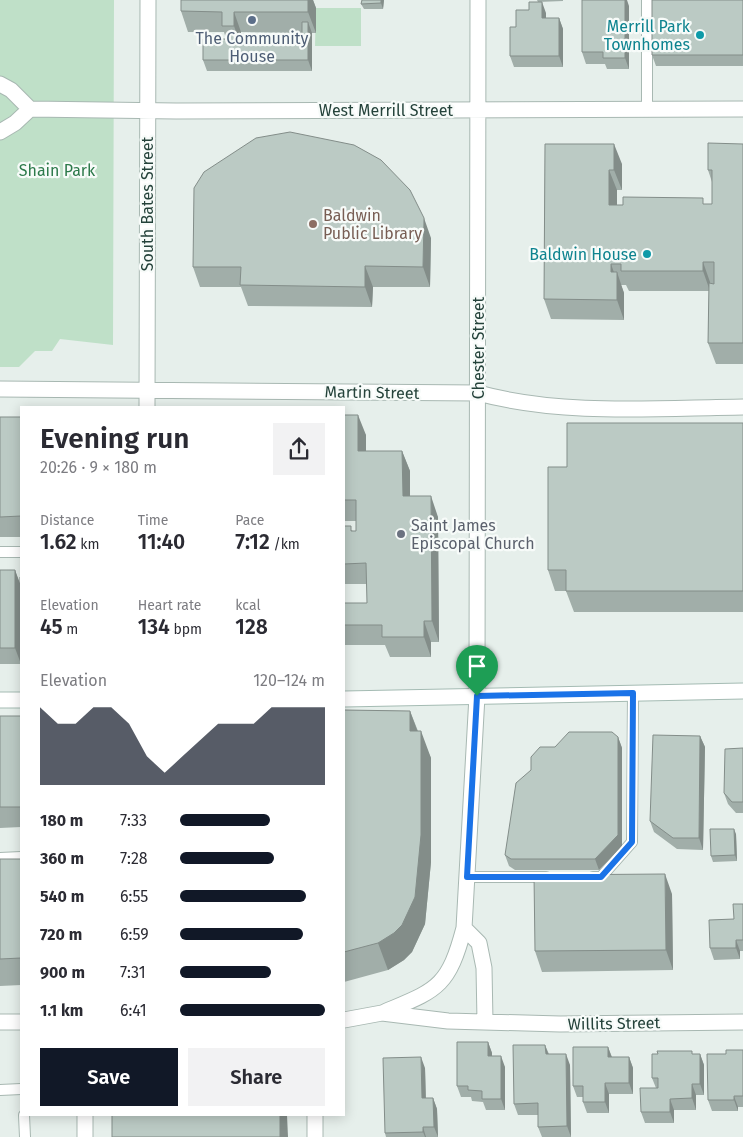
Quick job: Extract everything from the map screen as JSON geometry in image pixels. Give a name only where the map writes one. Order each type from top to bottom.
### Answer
[{"type":"street","name":"South Bates Street","points":[[147,406],[148,0]]},
{"type":"street","name":"Chester Street","points":[[382,1014],[430,992],[443,981],[458,952],[464,928],[477,696],[478,0]]},
{"type":"street","points":[[0,84],[12,90],[30,109],[15,123],[0,132]]},
{"type":"street","name":"West Merrill Street","points":[[30,109],[743,109]]},
{"type":"street","name":"Martin Street","points":[[0,389],[478,393],[527,404],[588,408],[743,407]]},
{"type":"street","points":[[345,699],[743,691]]},
{"type":"street","points":[[0,700],[20,700]]},
{"type":"street","points":[[464,928],[479,943],[484,968],[485,1021]]},
{"type":"street","name":"Willits Street","points":[[345,1020],[382,1014],[448,1021],[560,1024],[743,1022]]},
{"type":"street","points":[[0,1022],[20,1022]]},
{"type":"street","points":[[85,1116],[85,1137]]},
{"type":"street","points":[[315,1116],[315,1137]]},
{"type":"lane","points":[[647,0],[648,110]]},
{"type":"lane","points":[[0,552],[20,552]]},
{"type":"lane","points":[[582,877],[601,877],[632,842],[633,693]]},
{"type":"lane","points":[[0,858],[20,857]]},
{"type":"lane","points":[[467,877],[553,877]]},
{"type":"lane","points":[[0,1090],[20,1089]]},
{"type":"lane","points":[[24,1116],[25,1137]]},
{"type":"green space","name":"Shain Park","points":[[0,0],[114,0],[113,345],[60,339],[52,351],[35,351],[19,367],[0,367]]},
{"type":"green space","points":[[316,8],[361,8],[361,46],[315,46]]},
{"type":"building","points":[[181,0],[308,0],[308,12],[234,12],[234,26],[222,26],[222,12],[181,11]]},
{"type":"building","points":[[362,0],[381,0],[381,3],[361,4]]},
{"type":"building","points":[[582,0],[625,0],[625,58],[603,58],[603,52],[582,52]]},
{"type":"building","name":"Merrill Park Townhomes","points":[[652,0],[743,0],[743,55],[652,55]]},
{"type":"building","points":[[529,2],[542,2],[542,18],[559,18],[559,56],[510,56],[510,27],[516,27],[516,10],[529,10]]},
{"type":"building","points":[[302,22],[308,22],[308,60],[203,60],[203,39],[228,39],[228,35],[235,35],[235,39],[302,39]]},
{"type":"building","name":"Baldwin Public Library","points":[[290,132],[354,145],[381,160],[410,190],[424,218],[423,267],[365,266],[365,287],[240,285],[241,267],[193,267],[194,188],[204,172],[256,138]]},
{"type":"building","name":"Baldwin House","points":[[708,143],[743,144],[743,343],[708,343],[709,283],[714,284],[714,262],[703,262],[703,271],[621,271],[621,264],[611,264],[611,272],[617,272],[617,300],[544,299],[545,144],[614,144],[614,170],[609,170],[609,205],[623,205],[623,197],[703,198],[703,204],[712,204],[712,170],[708,170]]},
{"type":"building","name":"Saint James Episcopal Church","points":[[345,415],[358,415],[358,451],[402,451],[403,496],[431,496],[432,621],[424,621],[424,637],[382,637],[382,625],[345,625],[345,603],[367,603],[366,563],[345,564],[345,526],[351,526],[351,531],[356,531],[356,500],[345,500]]},
{"type":"building","points":[[0,417],[20,417],[20,516],[0,517]]},
{"type":"building","points":[[567,423],[743,423],[743,591],[566,591],[566,570],[548,570],[548,467],[567,467]]},
{"type":"building","points":[[0,570],[15,570],[15,648],[0,648]]},
{"type":"building","points":[[345,710],[410,711],[410,731],[421,731],[421,835],[415,897],[402,925],[394,933],[378,943],[345,952]]},
{"type":"building","points":[[0,716],[20,716],[20,807],[0,807]]},
{"type":"building","points":[[569,732],[612,732],[618,737],[618,835],[595,859],[511,859],[505,855],[516,783],[531,770],[531,757],[540,747],[555,747]]},
{"type":"building","points":[[653,735],[700,736],[699,838],[673,838],[650,821]]},
{"type":"building","points":[[743,748],[743,802],[732,802],[724,793],[725,749]]},
{"type":"building","points":[[710,829],[734,829],[735,855],[711,856]]},
{"type":"building","points":[[0,859],[20,859],[20,958],[0,959]]},
{"type":"building","points":[[665,874],[666,950],[535,951],[534,875]]},
{"type":"building","points":[[733,904],[743,904],[743,940],[736,940],[736,948],[710,948],[709,920],[734,919]]},
{"type":"building","points":[[457,1042],[488,1042],[488,1056],[501,1056],[501,1099],[482,1099],[482,1091],[468,1090],[468,1086],[457,1086]]},
{"type":"building","points":[[513,1045],[545,1045],[546,1054],[566,1054],[567,1126],[538,1127],[538,1103],[514,1104]]},
{"type":"building","points":[[573,1047],[608,1047],[608,1057],[629,1057],[629,1083],[605,1083],[605,1102],[583,1102],[583,1086],[573,1086]]},
{"type":"building","points":[[726,1050],[743,1050],[743,1096],[734,1096],[734,1100],[708,1100],[707,1054],[726,1054]]},
{"type":"building","points":[[657,1051],[692,1051],[692,1054],[700,1054],[700,1084],[692,1084],[692,1098],[670,1099],[670,1112],[641,1112],[640,1088],[658,1088],[658,1078],[652,1078],[652,1054],[658,1054]]},
{"type":"building","points":[[421,1057],[422,1098],[433,1098],[434,1127],[423,1127],[423,1132],[385,1133],[383,1058]]},
{"type":"building","points":[[112,1116],[280,1116],[280,1137],[112,1137]]},
{"type":"place","name":"The Community House","points":[[252,20]]},
{"type":"place","name":"Merrill Park Townhomes","points":[[700,35]]},
{"type":"place","name":"Baldwin Public Library","points":[[313,224]]},
{"type":"place","name":"Baldwin House","points":[[647,254]]},
{"type":"place","name":"Saint James Episcopal Church","points":[[401,534]]},
{"type":"route","points":[[633,693],[632,842],[601,877],[467,877],[476,745],[477,696],[633,693]]}]
